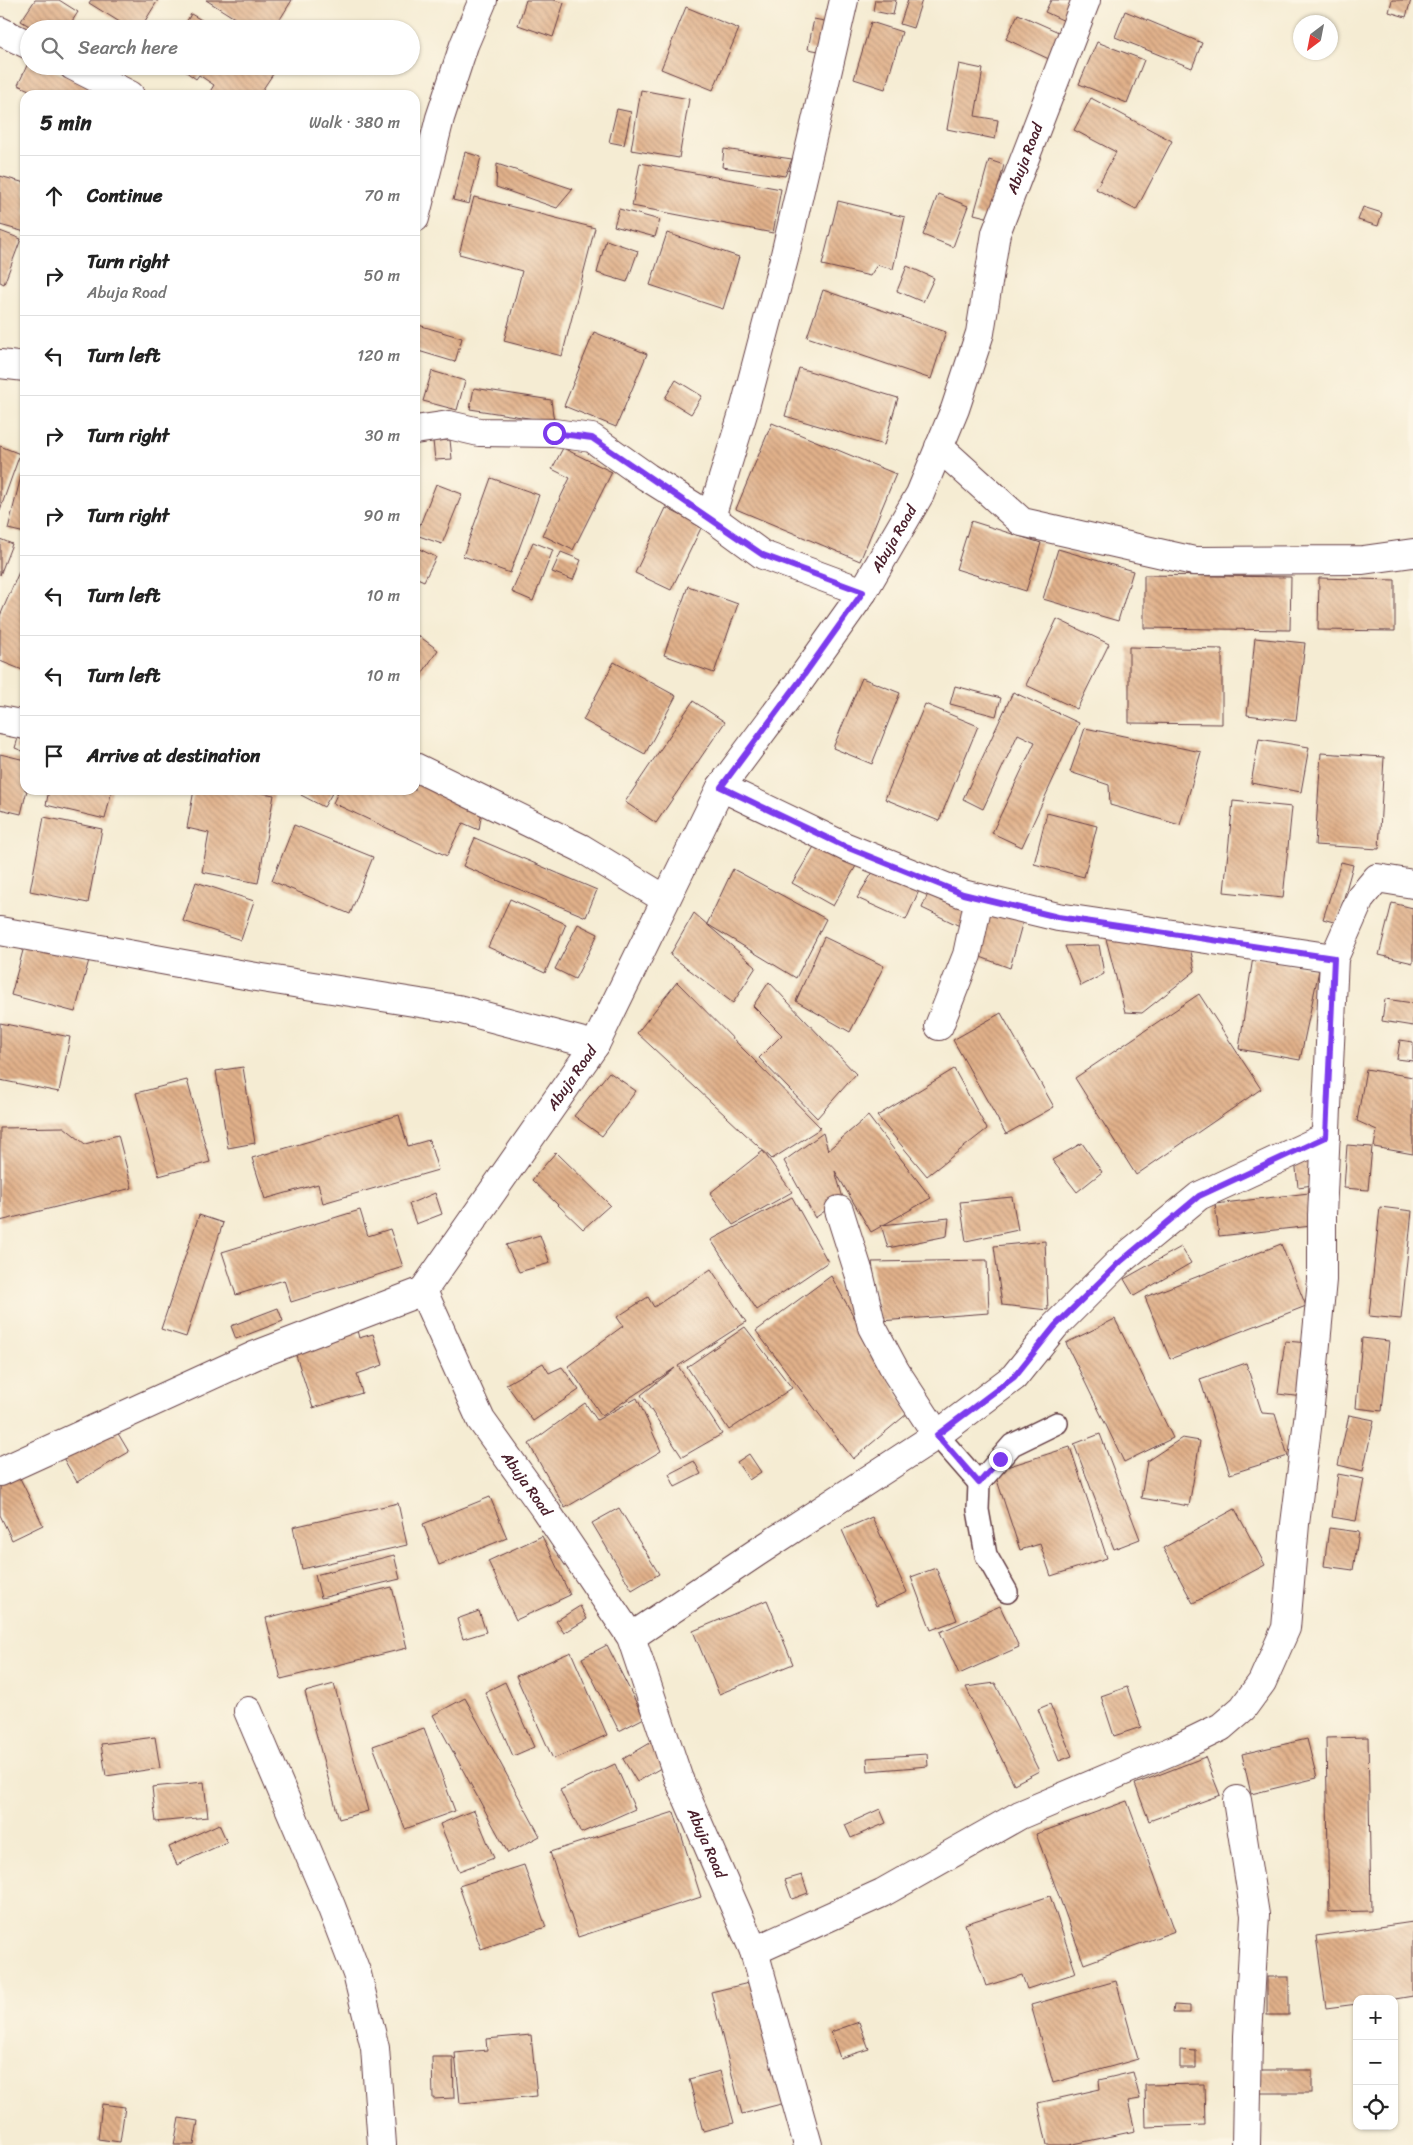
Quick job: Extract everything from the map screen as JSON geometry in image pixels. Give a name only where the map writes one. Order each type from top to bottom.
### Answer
[{"type":"street","points":[[420,198],[440,118],[464,44],[483,0]]},
{"type":"street","points":[[711,517],[745,407],[782,268],[844,0]]},
{"type":"street","name":"Abuja Road","points":[[808,2145],[754,1951],[678,1777],[632,1638],[544,1508],[481,1420],[424,1291],[595,1045],[721,787],[863,592],[920,494],[955,409],[980,333],[996,233],[1086,0]]},
{"type":"street","points":[[0,31],[20,41]]},
{"type":"street","points":[[91,75],[120,90]]},
{"type":"street","points":[[0,364],[20,366]]},
{"type":"street","points":[[420,429],[449,425],[479,432],[554,433],[592,438],[647,477],[711,517],[763,555],[863,592]]},
{"type":"street","points":[[939,447],[1022,522],[1175,557],[1194,561],[1363,560],[1413,553]]},
{"type":"street","points":[[0,720],[20,724]]},
{"type":"street","points":[[420,769],[581,848],[665,899]]},
{"type":"street","points":[[721,787],[846,847],[963,894],[1058,917],[1334,958]]},
{"type":"street","points":[[754,1951],[882,1893],[1020,1815],[1176,1749],[1221,1727],[1243,1708],[1262,1682],[1286,1628],[1295,1524],[1312,1396],[1322,1280],[1322,1215],[1334,958],[1361,898],[1377,878],[1413,884]]},
{"type":"street","points":[[939,1026],[967,955],[979,898]]},
{"type":"street","points":[[0,931],[458,1009],[595,1045]]},
{"type":"street","points":[[632,1638],[756,1553],[937,1435],[1014,1377],[1055,1326],[1120,1262],[1199,1196],[1326,1137]]},
{"type":"street","points":[[839,1210],[859,1273],[872,1327],[896,1372],[937,1435]]},
{"type":"street","points":[[0,1472],[256,1355],[424,1291]]},
{"type":"street","points":[[248,1711],[331,1906],[357,1974],[375,2048],[382,2145]]},
{"type":"street","points":[[1237,1800],[1255,1915],[1248,2036],[1246,2145]]},
{"type":"lane","points":[[1007,1592],[986,1555],[978,1510],[979,1483],[1012,1445],[1057,1424]]},
{"type":"lane","points":[[937,1435],[979,1483]]},
{"type":"building","points":[[35,0],[59,0],[78,12],[73,20],[22,20]]},
{"type":"building","points":[[91,0],[158,0],[146,20],[116,20],[89,3]]},
{"type":"building","points":[[206,0],[292,0],[280,20],[238,20]]},
{"type":"building","points":[[526,0],[554,0],[564,3],[553,37],[518,25]]},
{"type":"building","points":[[875,0],[896,0],[893,15],[873,11]]},
{"type":"building","points":[[908,0],[922,0],[913,28],[900,24]]},
{"type":"building","points":[[1051,0],[1078,0],[1069,23],[1045,12]]},
{"type":"building","points":[[1392,0],[1411,0],[1406,17],[1389,12]]},
{"type":"building","points":[[686,7],[739,29],[713,90],[661,69]]},
{"type":"building","points":[[1125,11],[1202,43],[1192,68],[1115,37]]},
{"type":"building","points":[[191,14],[201,20],[187,20]]},
{"type":"building","points":[[1018,14],[1063,34],[1051,60],[1006,39]]},
{"type":"building","points":[[814,19],[829,22],[824,52],[808,49]]},
{"type":"building","points":[[871,22],[902,32],[885,89],[854,79]]},
{"type":"building","points":[[1097,42],[1144,60],[1127,103],[1079,84]]},
{"type":"building","points":[[959,64],[983,69],[975,116],[998,120],[995,139],[947,129]]},
{"type":"building","points":[[23,75],[63,75],[97,90],[29,90],[18,85]]},
{"type":"building","points":[[190,75],[199,75],[196,79]]},
{"type":"building","points":[[199,75],[272,75],[262,90],[211,90],[214,85]]},
{"type":"building","points":[[641,90],[689,99],[679,158],[631,150]]},
{"type":"building","points":[[1091,98],[1172,141],[1136,210],[1096,189],[1116,152],[1074,130]]},
{"type":"building","points":[[617,109],[631,112],[624,145],[609,142]]},
{"type":"building","points":[[724,149],[792,159],[785,176],[722,167]]},
{"type":"building","points":[[465,152],[481,157],[469,204],[453,200]]},
{"type":"building","points":[[989,160],[1004,165],[990,218],[974,214]]},
{"type":"building","points":[[640,163],[781,189],[773,233],[632,206]]},
{"type":"building","points":[[497,164],[573,189],[557,208],[496,187]]},
{"type":"building","points":[[0,176],[20,182],[20,231],[0,225]]},
{"type":"building","points":[[938,194],[968,206],[953,247],[923,235]]},
{"type":"building","points":[[474,197],[595,228],[562,356],[504,341],[522,271],[459,254]]},
{"type":"building","points":[[838,201],[905,217],[893,269],[877,265],[870,276],[822,265]]},
{"type":"building","points":[[1363,207],[1382,213],[1378,226],[1358,220]]},
{"type":"building","points":[[619,209],[660,220],[655,237],[614,226]]},
{"type":"building","points":[[0,231],[20,239],[20,242],[4,284],[0,282]]},
{"type":"building","points":[[667,233],[739,257],[723,309],[650,285]]},
{"type":"building","points":[[606,240],[638,251],[627,282],[597,273]]},
{"type":"building","points":[[907,266],[934,278],[923,302],[897,291]]},
{"type":"building","points":[[823,290],[946,332],[931,379],[807,337]]},
{"type":"building","points":[[420,325],[462,338],[455,362],[420,352]]},
{"type":"building","points":[[594,332],[647,354],[616,427],[564,406]]},
{"type":"building","points":[[799,368],[898,398],[884,445],[785,416]]},
{"type":"building","points":[[432,371],[465,381],[457,410],[423,401]]},
{"type":"building","points":[[676,380],[702,396],[691,414],[665,398]]},
{"type":"building","points":[[474,388],[551,400],[554,422],[470,409]]},
{"type":"building","points":[[772,423],[896,474],[860,561],[736,509]]},
{"type":"building","points":[[450,440],[452,459],[435,460],[433,441]]},
{"type":"building","points":[[0,446],[20,454],[0,510]]},
{"type":"building","points":[[563,448],[612,472],[573,550],[542,535],[570,478],[552,469]]},
{"type":"building","points":[[491,478],[539,495],[510,573],[463,556]]},
{"type":"building","points":[[20,480],[20,532],[8,529]]},
{"type":"building","points":[[436,484],[462,494],[442,544],[420,536],[420,525]]},
{"type":"building","points":[[666,508],[702,526],[671,590],[635,573]]},
{"type":"building","points":[[971,521],[1041,543],[1026,591],[956,569]]},
{"type":"building","points":[[0,539],[12,544],[0,575]]},
{"type":"building","points":[[533,542],[553,550],[533,601],[512,592]]},
{"type":"building","points":[[420,549],[436,557],[424,581],[420,579]]},
{"type":"building","points":[[1058,549],[1133,571],[1118,621],[1043,599]]},
{"type":"building","points":[[561,552],[581,560],[573,580],[552,572]]},
{"type":"building","points":[[20,570],[20,669],[0,661],[0,616]]},
{"type":"building","points":[[1144,575],[1291,577],[1290,630],[1144,628]]},
{"type":"building","points":[[1319,578],[1395,580],[1395,631],[1318,630]]},
{"type":"building","points":[[688,586],[738,604],[714,673],[664,655]]},
{"type":"building","points":[[1057,619],[1109,644],[1077,709],[1026,685]]},
{"type":"building","points":[[420,637],[438,650],[420,677]]},
{"type":"building","points":[[1255,638],[1305,643],[1296,721],[1247,715]]},
{"type":"building","points":[[1129,647],[1222,649],[1222,724],[1129,723]]},
{"type":"building","points":[[614,662],[676,696],[645,754],[583,720]]},
{"type":"building","points":[[862,678],[900,693],[872,764],[833,748]]},
{"type":"building","points":[[955,686],[1001,698],[996,716],[950,704]]},
{"type":"building","points":[[1013,692],[1079,723],[1022,847],[992,833],[1035,742],[1018,734],[983,809],[963,799]]},
{"type":"building","points":[[693,701],[725,722],[656,823],[625,802]]},
{"type":"building","points":[[925,704],[978,726],[939,821],[885,799]]},
{"type":"building","points":[[1085,728],[1201,752],[1180,825],[1110,805],[1109,785],[1070,772]]},
{"type":"building","points":[[19,735],[20,735],[20,750],[15,748]]},
{"type":"building","points":[[1259,739],[1309,747],[1301,792],[1251,783]]},
{"type":"building","points":[[1321,753],[1384,757],[1379,849],[1315,845]]},
{"type":"building","points":[[0,754],[20,759],[20,795],[26,795],[21,814],[0,809]]},
{"type":"building","points":[[420,781],[482,810],[479,830],[463,823],[447,856],[333,803],[337,795],[420,795]]},
{"type":"building","points":[[48,795],[111,795],[105,819],[46,805]]},
{"type":"building","points":[[193,795],[274,795],[258,883],[202,872],[209,833],[187,828]]},
{"type":"building","points":[[301,795],[331,795],[324,807]]},
{"type":"building","points":[[1233,801],[1292,807],[1283,898],[1224,892]]},
{"type":"building","points":[[1047,813],[1097,826],[1084,877],[1034,864]]},
{"type":"building","points":[[44,817],[102,829],[88,903],[30,891]]},
{"type":"building","points":[[294,825],[373,857],[350,914],[272,881]]},
{"type":"building","points":[[475,838],[597,890],[586,917],[463,866]]},
{"type":"building","points":[[815,845],[860,859],[833,906],[792,883]]},
{"type":"building","points":[[1341,862],[1353,865],[1337,923],[1323,919]]},
{"type":"building","points":[[876,867],[921,886],[906,920],[857,898]]},
{"type":"building","points":[[733,869],[826,919],[796,978],[707,924]]},
{"type":"building","points":[[196,882],[254,901],[241,940],[183,921]]},
{"type":"building","points":[[930,889],[973,907],[966,929],[922,908]]},
{"type":"building","points":[[510,899],[566,924],[545,973],[488,947]]},
{"type":"building","points":[[1392,903],[1413,908],[1413,963],[1379,955]]},
{"type":"building","points":[[982,911],[1024,917],[1010,968],[975,955]]},
{"type":"building","points":[[694,913],[756,967],[733,1003],[670,955]]},
{"type":"building","points":[[578,924],[598,934],[575,979],[555,969]]},
{"type":"building","points":[[1105,935],[1190,947],[1195,971],[1142,1013],[1125,1012]]},
{"type":"building","points":[[824,937],[884,966],[850,1032],[796,1001]]},
{"type":"building","points":[[25,943],[89,960],[75,1012],[11,995]]},
{"type":"building","points":[[1099,945],[1104,974],[1081,986],[1065,946]]},
{"type":"building","points":[[1253,957],[1319,970],[1300,1060],[1239,1049]]},
{"type":"building","points":[[677,982],[821,1128],[772,1159],[637,1033]]},
{"type":"building","points":[[769,982],[856,1074],[817,1118],[759,1058],[782,1035],[753,1006]]},
{"type":"building","points":[[1199,994],[1261,1089],[1136,1175],[1075,1078]]},
{"type":"building","points":[[1385,999],[1413,1003],[1413,1026],[1382,1021]]},
{"type":"building","points":[[1001,1013],[1054,1107],[1006,1134],[953,1040]]},
{"type":"building","points":[[0,1023],[70,1037],[59,1092],[0,1080]]},
{"type":"building","points":[[1400,1040],[1413,1042],[1413,1061],[1397,1059]]},
{"type":"building","points":[[243,1067],[255,1143],[228,1148],[216,1071]]},
{"type":"building","points":[[954,1069],[987,1129],[927,1176],[877,1116]]},
{"type":"building","points":[[1366,1069],[1413,1077],[1413,1154],[1374,1147],[1377,1130],[1357,1121]]},
{"type":"building","points":[[609,1072],[636,1091],[602,1136],[574,1116]]},
{"type":"building","points":[[187,1080],[210,1162],[159,1176],[136,1093]]},
{"type":"building","points":[[399,1115],[408,1146],[429,1140],[438,1170],[323,1203],[318,1184],[265,1199],[252,1158]]},
{"type":"building","points":[[868,1116],[931,1198],[871,1232],[835,1171],[843,1198],[815,1218],[784,1161],[823,1133],[828,1150]]},
{"type":"building","points":[[64,1127],[85,1144],[118,1135],[132,1188],[0,1221],[0,1128]]},
{"type":"building","points":[[1082,1143],[1102,1172],[1077,1192],[1052,1160]]},
{"type":"building","points":[[1347,1145],[1372,1147],[1368,1190],[1344,1188]]},
{"type":"building","points":[[763,1151],[792,1192],[733,1225],[710,1193]]},
{"type":"building","points":[[556,1152],[610,1205],[583,1229],[532,1180]]},
{"type":"building","points":[[1310,1158],[1313,1185],[1298,1187],[1295,1159]]},
{"type":"building","points":[[435,1193],[442,1214],[416,1224],[409,1204]]},
{"type":"building","points":[[1309,1193],[1312,1226],[1219,1236],[1215,1204]]},
{"type":"building","points":[[792,1197],[828,1262],[757,1310],[711,1240]]},
{"type":"building","points":[[1012,1197],[1018,1230],[966,1241],[960,1202]]},
{"type":"building","points":[[1380,1207],[1412,1211],[1401,1319],[1369,1316]]},
{"type":"building","points":[[360,1210],[368,1236],[390,1229],[403,1267],[291,1302],[284,1280],[236,1295],[222,1252]]},
{"type":"building","points":[[199,1215],[223,1223],[186,1337],[161,1329]]},
{"type":"building","points":[[949,1218],[947,1236],[888,1248],[881,1225]]},
{"type":"building","points":[[540,1235],[550,1263],[519,1272],[506,1245]]},
{"type":"building","points":[[1045,1241],[1048,1310],[1002,1305],[994,1246]]},
{"type":"building","points":[[1281,1244],[1306,1306],[1170,1359],[1145,1297]]},
{"type":"building","points":[[1181,1247],[1191,1263],[1134,1296],[1124,1279]]},
{"type":"building","points":[[987,1260],[989,1313],[880,1321],[872,1262]]},
{"type":"building","points":[[711,1269],[746,1322],[678,1366],[722,1434],[682,1457],[641,1395],[675,1368],[602,1416],[568,1366],[623,1326],[617,1317],[648,1297],[654,1307]]},
{"type":"building","points":[[831,1276],[908,1413],[853,1459],[756,1331]]},
{"type":"building","points":[[278,1308],[283,1321],[236,1339],[231,1326]]},
{"type":"building","points":[[1115,1319],[1173,1438],[1124,1462],[1066,1343]]},
{"type":"building","points":[[355,1323],[359,1338],[373,1334],[383,1365],[357,1374],[362,1393],[313,1408],[292,1343]]},
{"type":"building","points":[[745,1327],[792,1388],[729,1430],[687,1367]]},
{"type":"building","points":[[1362,1338],[1389,1341],[1382,1411],[1356,1408]]},
{"type":"building","points":[[1285,1341],[1309,1343],[1303,1397],[1278,1394]]},
{"type":"building","points":[[543,1363],[549,1373],[562,1367],[579,1390],[533,1421],[506,1384]]},
{"type":"building","points":[[1246,1363],[1262,1413],[1275,1414],[1288,1456],[1230,1474],[1200,1379]]},
{"type":"building","points":[[637,1398],[661,1451],[565,1508],[529,1444],[585,1403],[597,1420]]},
{"type":"building","points":[[1349,1415],[1374,1420],[1363,1471],[1338,1465]]},
{"type":"building","points":[[110,1420],[129,1452],[77,1482],[58,1449]]},
{"type":"building","points":[[1100,1434],[1140,1539],[1114,1549],[1074,1444]]},
{"type":"building","points":[[1182,1438],[1200,1441],[1189,1506],[1141,1498],[1147,1461]]},
{"type":"building","points":[[1070,1447],[1107,1558],[1051,1576],[1040,1544],[1020,1550],[994,1471]]},
{"type":"building","points":[[749,1454],[761,1472],[749,1480],[737,1462]]},
{"type":"building","points":[[694,1461],[701,1474],[675,1487],[669,1474]]},
{"type":"building","points":[[16,1470],[43,1525],[12,1540],[0,1515],[0,1478]]},
{"type":"building","points":[[1338,1474],[1364,1479],[1356,1521],[1332,1517]]},
{"type":"building","points":[[490,1497],[507,1538],[439,1565],[423,1524]]},
{"type":"building","points":[[398,1503],[407,1545],[302,1569],[293,1527]]},
{"type":"building","points":[[619,1508],[659,1574],[632,1590],[592,1523]]},
{"type":"building","points":[[1235,1509],[1265,1565],[1193,1603],[1163,1548]]},
{"type":"building","points":[[872,1517],[907,1592],[876,1606],[842,1530]]},
{"type":"building","points":[[1329,1528],[1359,1532],[1353,1570],[1324,1566]]},
{"type":"building","points":[[542,1536],[570,1595],[516,1620],[488,1561]]},
{"type":"building","points":[[394,1555],[400,1579],[321,1598],[315,1575]]},
{"type":"building","points":[[936,1568],[957,1620],[931,1630],[911,1577]]},
{"type":"building","points":[[392,1587],[407,1648],[281,1679],[266,1618]]},
{"type":"building","points":[[767,1600],[793,1664],[719,1694],[693,1631]]},
{"type":"building","points":[[580,1606],[587,1619],[564,1633],[556,1621]]},
{"type":"building","points":[[1000,1606],[1019,1647],[959,1674],[940,1632]]},
{"type":"building","points":[[479,1611],[486,1632],[463,1639],[457,1619]]},
{"type":"building","points":[[607,1645],[644,1718],[619,1731],[582,1658]]},
{"type":"building","points":[[571,1652],[607,1735],[553,1759],[516,1676]]},
{"type":"building","points":[[505,1682],[534,1747],[513,1756],[485,1692]]},
{"type":"building","points":[[995,1683],[1039,1771],[1014,1784],[966,1687]]},
{"type":"building","points":[[334,1684],[368,1811],[339,1819],[305,1692]]},
{"type":"building","points":[[1127,1687],[1141,1727],[1114,1736],[1101,1696]]},
{"type":"building","points":[[465,1698],[540,1836],[508,1853],[433,1715]]},
{"type":"building","points":[[1050,1704],[1072,1756],[1059,1761],[1038,1709]]},
{"type":"building","points":[[424,1728],[455,1811],[405,1829],[373,1746]]},
{"type":"building","points":[[155,1737],[160,1768],[106,1776],[101,1744]]},
{"type":"building","points":[[1368,1737],[1371,1911],[1329,1912],[1326,1738]]},
{"type":"building","points":[[657,1739],[671,1762],[637,1782],[623,1759]]},
{"type":"building","points":[[1307,1739],[1317,1778],[1251,1794],[1242,1754]]},
{"type":"building","points":[[927,1754],[928,1766],[868,1771],[867,1758]]},
{"type":"building","points":[[1205,1757],[1220,1795],[1149,1821],[1135,1784]]},
{"type":"building","points":[[615,1764],[635,1809],[581,1833],[560,1790]]},
{"type":"building","points":[[204,1782],[208,1817],[156,1822],[152,1787]]},
{"type":"building","points":[[1127,1801],[1175,1931],[1084,1964],[1036,1834]]},
{"type":"building","points":[[880,1809],[886,1823],[851,1838],[845,1825]]},
{"type":"building","points":[[474,1810],[494,1858],[459,1871],[440,1824]]},
{"type":"building","points":[[674,1812],[701,1897],[578,1937],[550,1852]]},
{"type":"building","points":[[219,1824],[227,1842],[177,1865],[169,1847]]},
{"type":"building","points":[[524,1865],[546,1927],[481,1949],[459,1886]]},
{"type":"building","points":[[802,1875],[808,1893],[792,1899],[785,1880]]},
{"type":"building","points":[[1050,1896],[1076,1973],[1027,1989],[1022,1975],[986,1986],[965,1924]]},
{"type":"building","points":[[1413,1922],[1413,1996],[1398,1998],[1398,1995],[1353,1995],[1353,2005],[1326,2008],[1316,1936]]},
{"type":"building","points":[[1267,1977],[1289,1977],[1289,2015],[1267,2015]]},
{"type":"building","points":[[1116,1981],[1138,2059],[1053,2083],[1031,2005]]},
{"type":"building","points":[[753,1982],[785,2103],[742,2114],[711,1992]]},
{"type":"building","points":[[1174,2005],[1190,2006],[1190,2013],[1173,2013]]},
{"type":"building","points":[[859,2022],[869,2049],[840,2058],[831,2032]]},
{"type":"building","points":[[531,2035],[537,2096],[460,2103],[455,2053],[487,2050],[486,2039]]},
{"type":"building","points":[[1180,2050],[1196,2051],[1196,2068],[1180,2068]]},
{"type":"building","points":[[432,2057],[453,2057],[454,2098],[433,2099]]},
{"type":"building","points":[[1256,2070],[1312,2070],[1312,2093],[1256,2093]]},
{"type":"building","points":[[720,2071],[734,2123],[703,2131],[689,2079]]},
{"type":"building","points":[[1133,2072],[1140,2099],[1128,2101],[1135,2131],[1069,2145],[1047,2145],[1038,2103],[1100,2089],[1099,2080]]},
{"type":"building","points":[[1204,2084],[1205,2125],[1146,2127],[1145,2085]]},
{"type":"building","points":[[102,2104],[125,2107],[120,2142],[98,2139]]},
{"type":"building","points":[[179,2118],[198,2121],[194,2145],[174,2145]]},
{"type":"route","points":[[554,433],[592,438],[647,477],[711,517],[763,555],[863,592],[721,787],[846,847],[963,894],[1058,917],[1334,958],[1326,1137],[1199,1196],[1120,1262],[1055,1326],[1014,1377],[937,1435],[979,1483],[1000,1459]]}]
